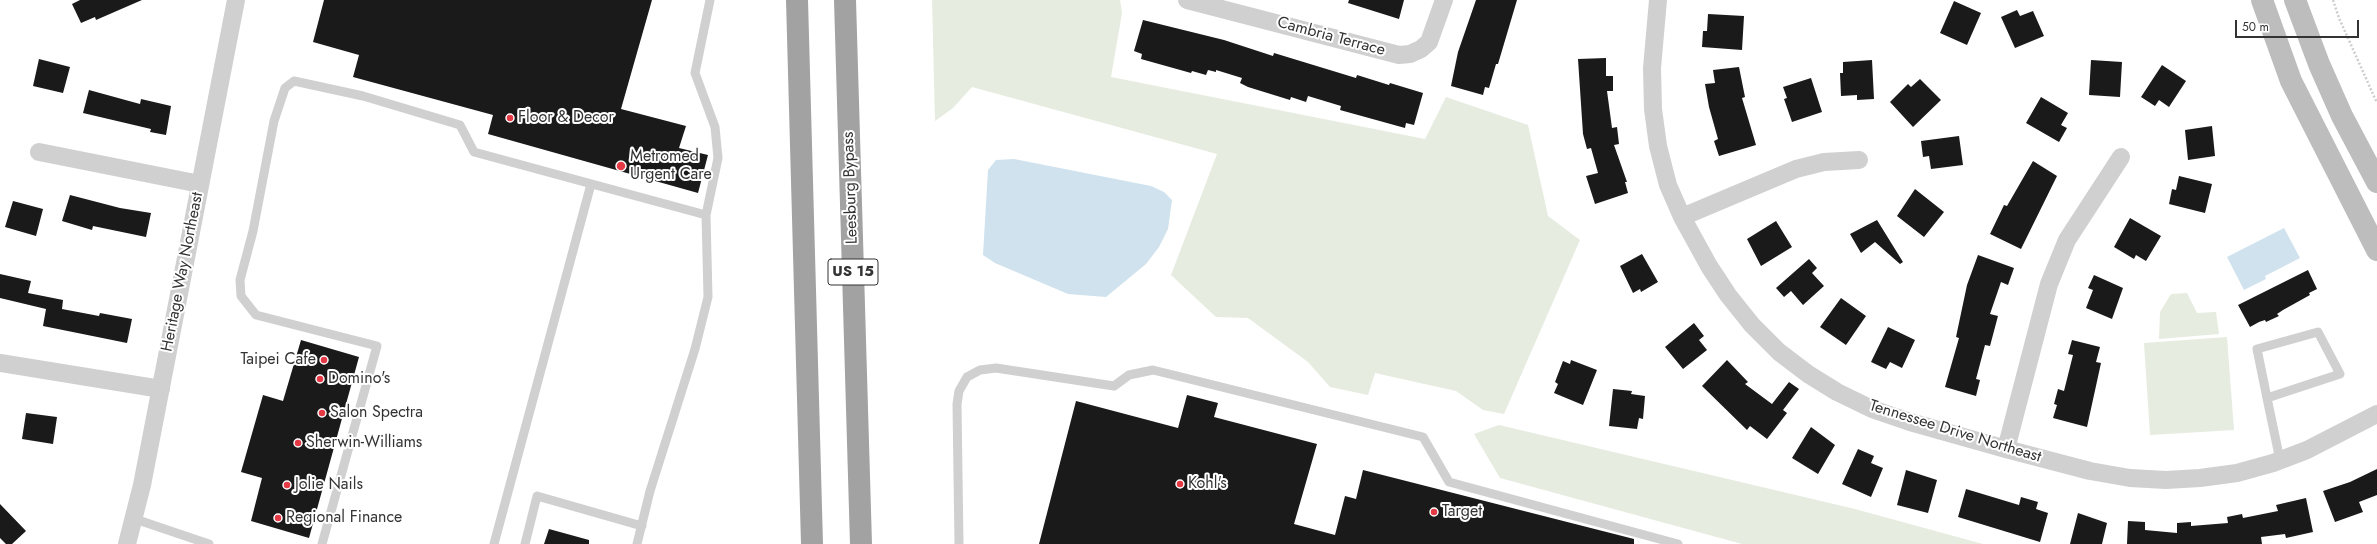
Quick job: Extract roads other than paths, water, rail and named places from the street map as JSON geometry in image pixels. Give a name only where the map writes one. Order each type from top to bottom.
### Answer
[{"type":"highway","name":"US 15","points":[[797,0],[812,544]]},
{"type":"highway","name":"Leesburg Bypass","points":[[846,0],[861,544]]},
{"type":"main road","points":[[2262,0],[2290,81],[2377,250]]},
{"type":"main road","points":[[2295,0],[2322,71],[2342,116],[2377,182]]},
{"type":"street","name":"Heritage Way Northeast","points":[[127,544],[135,519],[236,0]]},
{"type":"street","name":"Cambria Terrace","points":[[1187,0],[1399,55],[1410,54],[1421,49],[1429,42],[1444,0]]},
{"type":"street","name":"Tennessee Drive Northeast","points":[[1658,0],[1652,68],[1653,109],[1658,146],[1668,185],[1682,217],[1709,266],[1728,296],[1752,325],[1779,352],[1808,374],[1872,409],[1910,422],[2090,471],[2130,478],[2166,480],[2200,478],[2237,473],[2307,450],[2377,414]]},
{"type":"street","points":[[40,152],[200,184]]},
{"type":"street","points":[[2006,449],[2048,284],[2067,240],[2121,157]]},
{"type":"street","points":[[1682,217],[1796,169],[1824,162],[1859,160]]},
{"type":"street","points":[[0,363],[161,389]]},
{"type":"lane","points":[[637,544],[650,491],[696,349],[708,297],[706,215],[718,158],[715,128],[695,73],[710,0]]},
{"type":"lane","points":[[322,544],[377,346],[256,315],[241,296],[240,280],[253,231],[274,121],[285,88],[294,81],[364,96],[460,125],[474,152],[706,215]]},
{"type":"lane","points":[[494,544],[591,184]]},
{"type":"lane","points":[[2267,398],[2340,374],[2318,332],[2257,349],[2267,398],[2280,460]]},
{"type":"lane","points":[[959,544],[957,404],[959,391],[967,377],[980,370],[996,368],[1114,386],[1129,375],[1152,370],[1423,437],[1449,482],[1678,544]]},
{"type":"lane","points":[[525,544],[537,496],[642,526]]},
{"type":"lane","points":[[135,519],[209,544]]},
{"type":"water","points":[[1014,159],[1151,186],[1164,192],[1172,200],[1168,229],[1159,247],[1146,264],[1106,297],[1068,294],[995,263],[983,255],[988,170],[996,160]]},
{"type":"water","points":[[2284,228],[2300,258],[2265,276],[2266,279],[2244,290],[2227,257]]},
{"type":"place","name":"Floor & Decor","points":[[510,118]]},
{"type":"place","name":"Metromed Urgent Care","points":[[621,166]]},
{"type":"place","name":"Taipei Cafe","points":[[324,360]]},
{"type":"place","name":"Domino's","points":[[320,379]]},
{"type":"place","name":"Salon Spectra","points":[[322,413]]},
{"type":"place","name":"Sherwin-Williams","points":[[298,443]]},
{"type":"place","name":"Kohl's","points":[[1180,484]]},
{"type":"place","name":"Jolie Nails","points":[[287,485]]},
{"type":"place","name":"Target","points":[[1434,512]]},
{"type":"place","name":"Regional Finance","points":[[278,518]]}]
